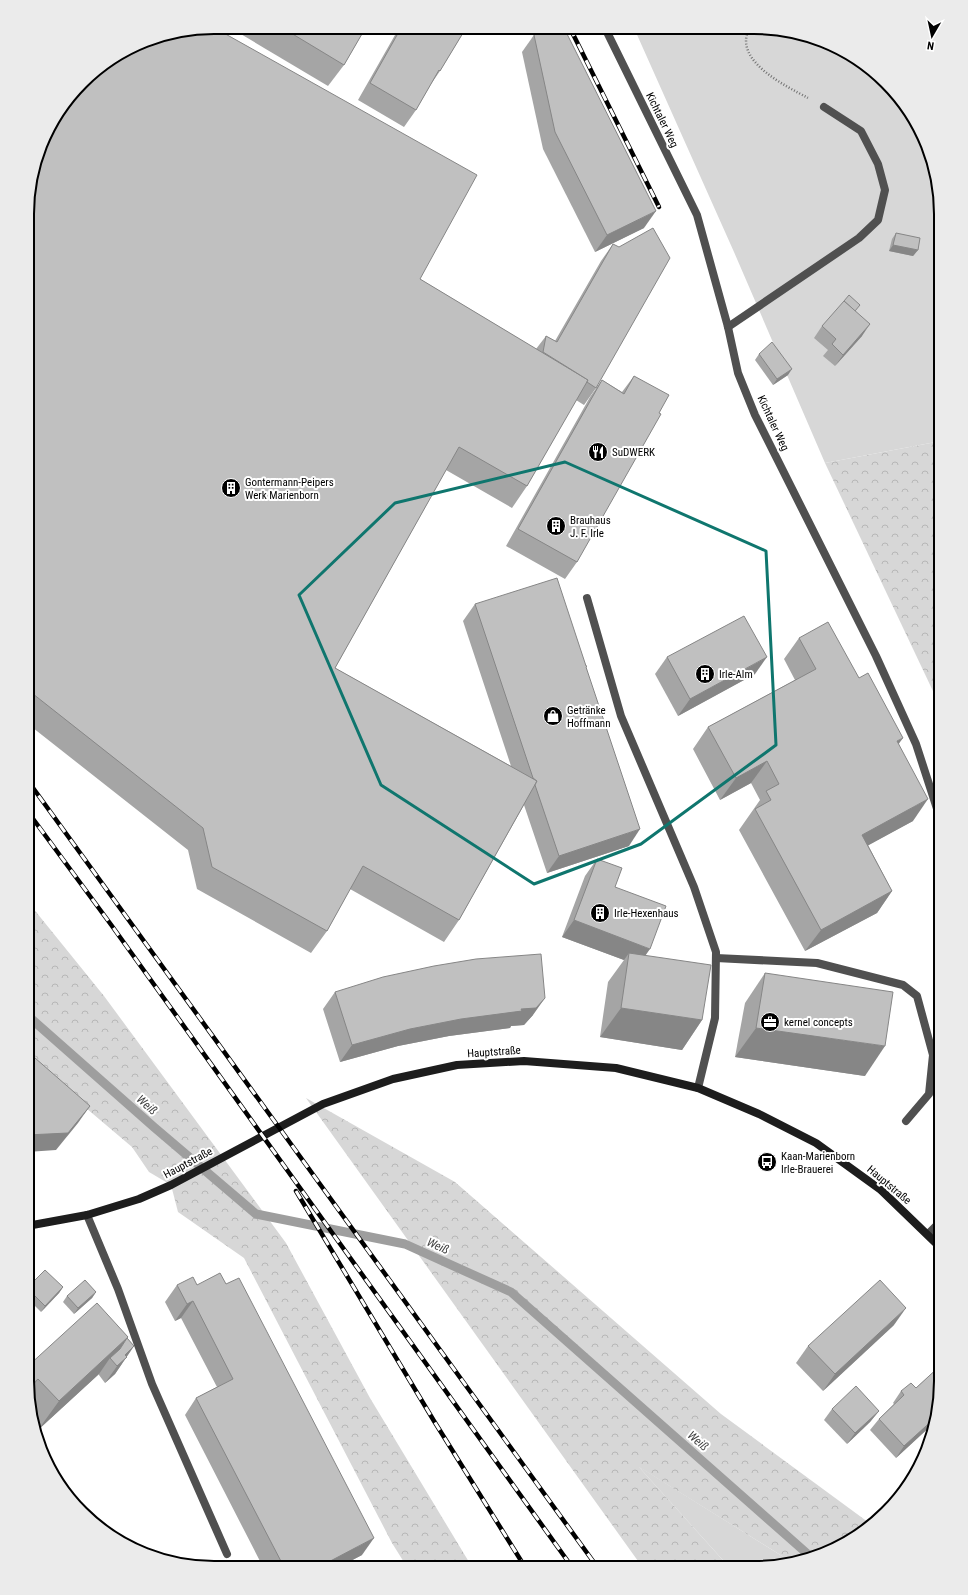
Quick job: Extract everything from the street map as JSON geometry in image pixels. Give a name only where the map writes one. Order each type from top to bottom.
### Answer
[{"type":"main road","name":"Hauptstraße","points":[[34,1225],[87,1215],[139,1199],[171,1185],[323,1104],[393,1079],[457,1065],[524,1061],[616,1068],[698,1088],[759,1114],[816,1143],[881,1190],[934,1240]]},
{"type":"street","name":"Kichtaler Weg","points":[[607,34],[698,215],[728,327],[738,373],[755,415],[876,656],[916,744],[934,799]]},
{"type":"street","points":[[728,327],[859,238],[878,220],[885,190],[878,164],[861,131],[824,107]]},
{"type":"street","points":[[587,598],[621,716],[694,887],[716,952],[715,1018],[698,1088]]},
{"type":"street","points":[[716,958],[817,963],[903,985],[917,996],[933,1055],[929,1094],[906,1121]]},
{"type":"street","points":[[87,1215],[118,1289],[152,1384],[227,1554]]},
{"type":"street","points":[[928,1234],[934,1228]]},
{"type":"path","points":[[747,34],[747,46],[752,58],[764,72],[782,84],[824,107]]},
{"type":"highlighted area","points":[[565,462],[766,551],[776,745],[641,844],[534,884],[381,785],[299,595],[395,503]]},
{"type":"green space","points":[[637,34],[766,34],[801,40],[823,48],[854,64],[873,79],[897,104],[910,124],[920,145],[931,179],[934,202],[934,442],[825,463],[734,252]]},
{"type":"green space","points":[[934,442],[934,693],[825,463]]},
{"type":"green space","points":[[34,909],[104,996],[286,1243],[370,1398],[468,1561],[403,1561],[392,1543],[244,1258],[178,1212],[171,1185],[149,1172],[132,1147],[34,1064]]},
{"type":"green space","points":[[306,1098],[455,1182],[721,1414],[867,1521],[844,1537],[823,1547],[801,1555],[786,1558],[639,1467],[724,1561],[638,1561]]},
{"type":"green space","points":[[638,1466],[786,1558],[766,1561],[724,1561]]},
{"type":"building","name":"Gontermann-Peipers Werk Marienborn","points":[[202,34],[225,34],[477,175],[420,279],[588,380],[527,486],[459,447],[335,668],[537,781],[459,920],[363,866],[327,931],[212,867],[203,828],[34,695],[34,202],[40,167],[58,124],[71,104],[104,71],[134,53],[167,40]]},
{"type":"building","points":[[293,34],[362,34],[344,65]]},
{"type":"building","points":[[398,34],[462,34],[440,71],[439,70],[416,110],[370,83]]},
{"type":"building","points":[[567,34],[656,211],[607,235],[555,132],[534,35]]},
{"type":"building","points":[[653,228],[670,258],[596,388],[587,382],[588,380],[543,352],[546,336],[557,342],[613,244],[619,247]]},
{"type":"building","points":[[896,233],[920,238],[918,250],[893,245]]},
{"type":"building","points":[[849,295],[860,305],[855,311],[844,301]]},
{"type":"building","points":[[844,301],[870,324],[843,355],[832,344],[836,339],[822,326]]},
{"type":"building","points":[[772,342],[792,369],[777,379],[759,354]]},
{"type":"building","points":[[634,376],[669,395],[659,413],[661,414],[577,562],[518,529],[602,380],[624,394]]},
{"type":"building","points":[[557,578],[640,829],[559,856],[535,785],[537,781],[533,778],[475,604]]},
{"type":"building","name":"Irle-Alm","points":[[744,616],[767,657],[690,699],[667,657]]},
{"type":"building","points":[[828,622],[859,678],[868,673],[903,738],[897,741],[928,799],[862,835],[892,891],[821,930],[755,809],[771,800],[766,791],[779,784],[767,761],[736,778],[708,727],[816,669],[799,638]]},
{"type":"building","points":[[597,859],[622,868],[615,887],[666,906],[650,949],[574,920]]},
{"type":"building","points":[[629,953],[711,965],[702,1020],[621,1008]]},
{"type":"building","points":[[541,954],[545,998],[536,1008],[461,1019],[410,1029],[352,1045],[335,992],[383,977],[434,966],[476,959]]},
{"type":"building","points":[[765,973],[893,992],[885,1046],[756,1028]]},
{"type":"building","points":[[34,1057],[90,1106],[68,1133],[34,1135]]},
{"type":"building","points":[[45,1270],[63,1287],[45,1306],[34,1295],[34,1281]]},
{"type":"building","points":[[220,1273],[226,1284],[239,1278],[374,1538],[330,1561],[281,1561],[196,1398],[233,1379],[193,1301],[187,1304],[177,1285],[193,1277],[197,1285]]},
{"type":"building","points":[[85,1280],[96,1292],[78,1308],[67,1296]]},
{"type":"building","points":[[880,1280],[906,1308],[835,1374],[808,1346]]},
{"type":"building","points":[[97,1303],[128,1337],[59,1401],[38,1379],[34,1383],[34,1361]]},
{"type":"building","points":[[127,1338],[134,1346],[125,1355],[127,1357],[117,1366],[110,1358],[120,1349]]},
{"type":"building","points":[[934,1371],[934,1393],[929,1423],[904,1446],[879,1419],[904,1395],[901,1391],[911,1383],[916,1388]]},
{"type":"building","points":[[856,1386],[879,1411],[855,1433],[832,1409]]},
{"type":"waterway","name":"Weiß","points":[[34,1021],[154,1127],[256,1214],[405,1244],[511,1292],[806,1553]]},
{"type":"railway","points":[[573,34],[659,207]]},
{"type":"railway","points":[[34,789],[593,1561]]},
{"type":"railway","points":[[34,820],[112,926],[568,1561]]},
{"type":"railway","points":[[296,1191],[434,1421],[521,1561]]},
{"type":"place","name":"SuDWERK","points":[[598,452]]},
{"type":"place","name":"Gontermann-Peipers Werk Marienborn","points":[[231,488]]},
{"type":"place","name":"Brauhaus J. F. Irle","points":[[556,526]]},
{"type":"place","name":"Irle-Alm","points":[[705,674]]},
{"type":"place","name":"Getränke Hoffmann","points":[[553,716]]},
{"type":"place","name":"Irle-Hexenhaus","points":[[600,913]]},
{"type":"place","name":"kernel concepts","points":[[770,1022]]},
{"type":"place","name":"Kaan-Marienborn Irle-Brauerei","points":[[767,1162]]}]
